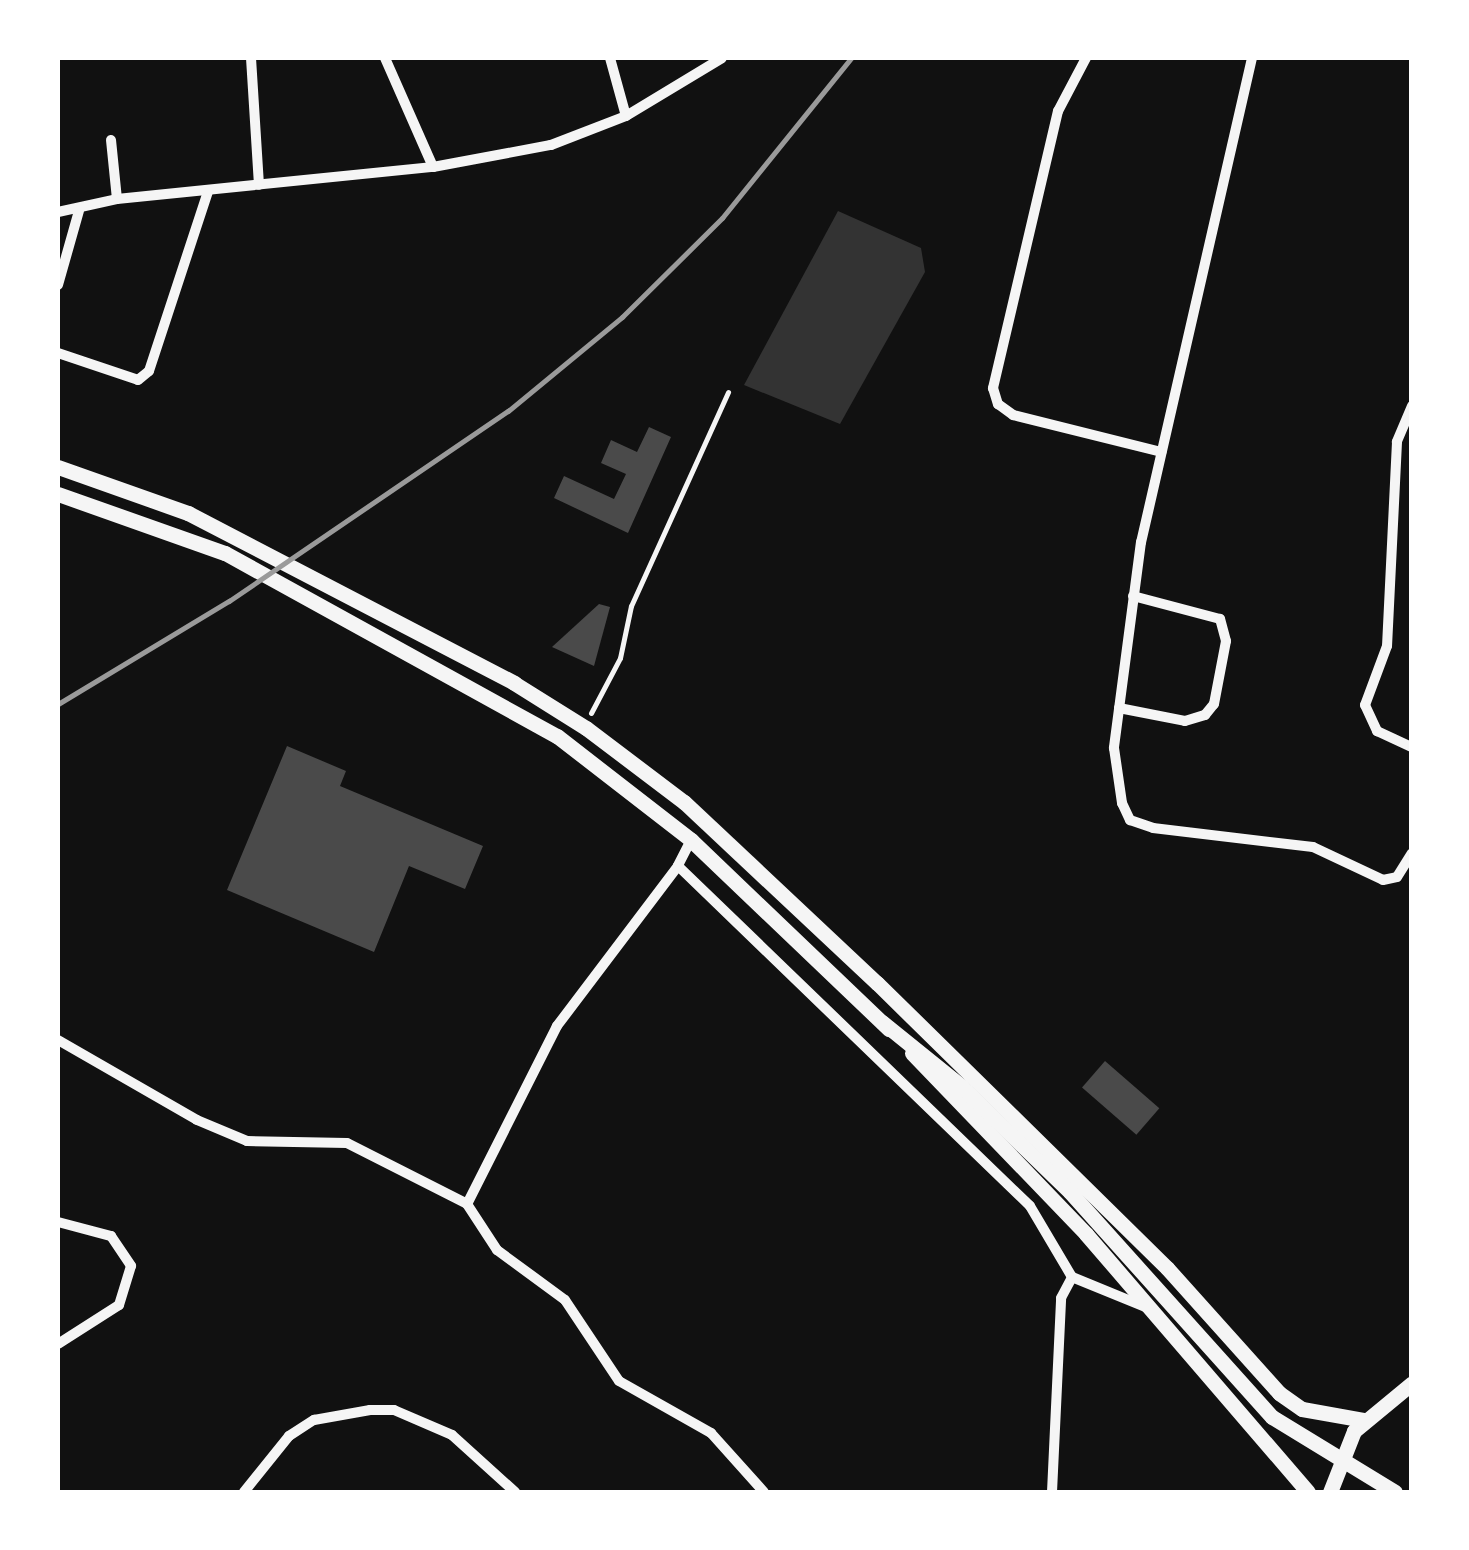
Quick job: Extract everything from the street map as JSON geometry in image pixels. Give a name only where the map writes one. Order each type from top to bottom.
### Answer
[{"type":"main road","points":[[58,466],[128,489],[514,683],[684,802],[1040,1141],[1279,1394],[1302,1409],[1358,1426]]},
{"type":"main road","points":[[58,494],[124,513],[225,554],[310,598],[557,736],[692,840],[882,1022],[1152,1312],[1308,1492]]},
{"type":"main road","points":[[882,1022],[961,1086],[1070,1192],[1272,1417],[1394,1492]]},
{"type":"main road","points":[[1331,1488],[1358,1426],[1412,1383]]},
{"type":"street","points":[[384,58],[433,167]]},
{"type":"street","points":[[610,58],[626,116]]},
{"type":"street","points":[[58,212],[79,211],[117,199],[433,167],[551,145],[626,116],[722,58]]},
{"type":"street","points":[[1086,58],[1058,111],[993,388],[998,404],[1013,415],[1162,452]]},
{"type":"street","points":[[1252,58],[1133,596],[1114,748],[1130,820],[1313,847],[1384,880],[1396,878],[1412,853]]},
{"type":"street","points":[[247,59],[259,185]]},
{"type":"street","points":[[111,140],[117,199]]},
{"type":"street","points":[[58,353],[138,380],[149,371],[208,192]]},
{"type":"street","points":[[58,285],[79,211]]},
{"type":"street","points":[[1412,406],[1396,442],[1386,646],[1364,705],[1377,731],[1412,747]]},
{"type":"street","points":[[1119,708],[1186,721],[1205,715],[1214,704],[1226,641],[1220,619],[1133,596]]},
{"type":"street","points":[[467,1204],[557,1026],[678,866],[692,840]]},
{"type":"street","points":[[678,866],[1030,1206],[1072,1278],[1091,1290],[1118,1292],[1152,1312]]},
{"type":"street","points":[[58,1040],[196,1120],[246,1141],[348,1143],[467,1204],[497,1250],[565,1300],[619,1381],[710,1433],[764,1492]]},
{"type":"street","points":[[58,1222],[111,1236],[131,1266],[119,1304],[58,1344]]},
{"type":"street","points":[[1052,1492],[1061,1298],[1072,1278]]},
{"type":"street","points":[[244,1492],[289,1436],[314,1420],[370,1410],[394,1410],[452,1435],[515,1492]]},
{"type":"lane","points":[[591,712],[620,658],[631,606],[728,392]]},
{"type":"shaded area","points":[[838,211],[921,248],[925,272],[840,424],[744,385]]},
{"type":"building","points":[[649,427],[671,437],[628,533],[554,498],[564,476],[614,499],[626,474],[601,463],[611,440],[637,452]]},
{"type":"building","points":[[599,604],[610,607],[594,666],[552,647]]},
{"type":"building","points":[[287,746],[346,771],[340,786],[483,846],[465,889],[409,866],[374,952],[227,890]]},
{"type":"building","points":[[1105,1061],[1159,1108],[1136,1135],[1082,1087]]},
{"type":"railway","points":[[58,704],[229,601],[508,411],[622,317],[722,218],[851,58]]}]
